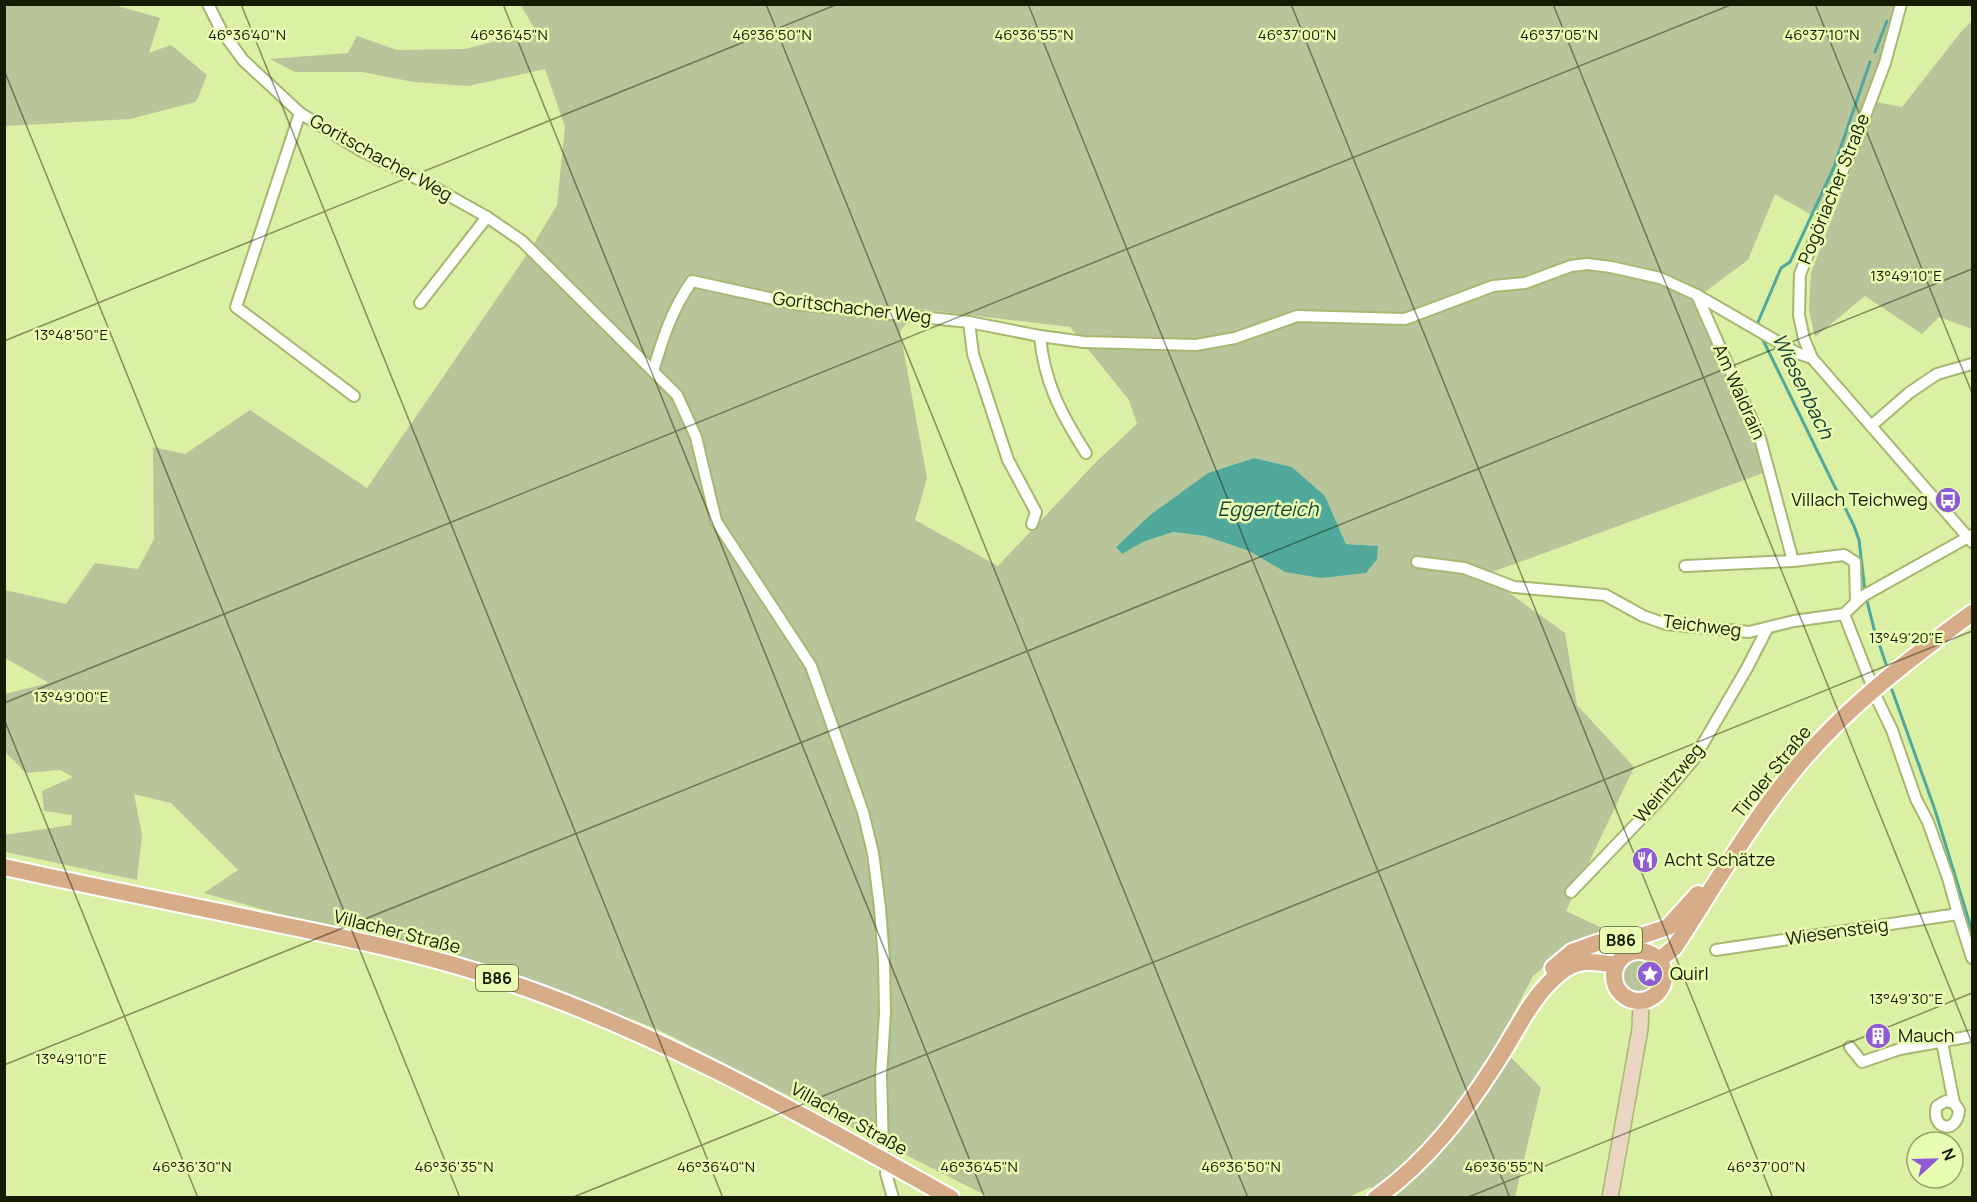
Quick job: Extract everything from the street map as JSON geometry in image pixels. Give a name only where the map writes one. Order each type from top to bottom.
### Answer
[{"type":"main road","name":"Tiroler Straße","points":[[1659,960],[1674,948],[1739,845],[1801,762],[1874,690],[1972,613]]},
{"type":"main road","name":"Villacher Straße","points":[[4,867],[332,935],[429,958],[512,983],[584,1010],[712,1068],[951,1197]]},
{"type":"main road","name":"B86","points":[[1534,1003],[1531,994],[1540,980],[1572,952],[1597,943],[1638,937],[1668,927],[1706,884],[1717,878]]},
{"type":"main road","points":[[1635,951],[1648,952],[1659,960],[1664,973],[1663,984],[1656,995],[1641,1002],[1626,998],[1617,989],[1614,980],[1616,965],[1621,958],[1635,951]]},
{"type":"main road","name":"B86","points":[[1376,1197],[1410,1171],[1439,1142],[1494,1067],[1534,1003],[1561,972],[1576,964],[1593,961],[1616,965]]},
{"type":"main road","points":[[1610,1197],[1640,1029],[1641,1002]]},
{"type":"street","name":"Goritschacher Weg","points":[[208,4],[221,30],[243,60],[300,113],[360,150],[487,217],[522,241],[677,395],[696,437],[717,521],[811,666],[862,812],[873,853],[884,960],[885,1013],[881,1076],[883,1150]]},
{"type":"street","name":"Pogöriacher Straße","points":[[1901,4],[1885,63],[1800,274],[1799,315],[1804,339],[1812,358],[1971,538]]},
{"type":"street","points":[[300,113],[236,307],[354,396]]},
{"type":"street","points":[[420,303],[487,217]]},
{"type":"street","name":"Goritschacher Weg","points":[[653,371],[667,324],[679,299],[692,280],[796,304],[969,322],[1084,342],[1196,345],[1235,338],[1297,316],[1405,318],[1493,286],[1525,283],[1571,266],[1587,264],[1660,278],[1697,295],[1797,353],[1812,358]]},
{"type":"street","name":"Am Waldrain","points":[[1697,295],[1760,438],[1793,561]]},
{"type":"street","points":[[969,322],[974,354],[1008,459],[1036,512],[1032,524]]},
{"type":"street","points":[[1040,336],[1042,363],[1064,418],[1086,453]]},
{"type":"street","points":[[1871,426],[1909,393],[1937,374],[1972,364]]},
{"type":"street","points":[[1971,538],[1863,596],[1844,614],[1892,730],[1916,799],[1936,844],[1972,958]]},
{"type":"street","points":[[1685,566],[1793,561],[1844,555],[1855,562],[1863,596]]},
{"type":"street","name":"Teichweg","points":[[1417,562],[1464,568],[1514,587],[1605,595],[1643,616],[1666,624],[1749,632],[1794,621],[1844,614]]},
{"type":"street","name":"Weinitzweg","points":[[1571,892],[1660,799],[1694,759],[1767,629]]},
{"type":"street","name":"Wiesensteig","points":[[1716,950],[1958,914]]},
{"type":"street","points":[[1850,1047],[1862,1062],[1900,1049],[1972,1035]]},
{"type":"street","points":[[1942,1042],[1954,1103]]},
{"type":"street","points":[[886,1173],[893,1197]]},
{"type":"green space","points":[[5,4],[114,5],[160,18],[149,53],[171,45],[207,75],[196,102],[130,119],[5,126]]},
{"type":"green space","points":[[520,4],[1895,5],[1881,60],[1850,139],[1815,217],[1775,194],[1748,260],[1698,297],[1759,438],[1766,472],[1484,575],[1565,633],[1577,705],[1634,767],[1566,911],[1604,929],[1567,948],[1533,976],[1498,1044],[1541,1088],[1515,1197],[1379,1197],[1370,1187],[1347,1198],[989,1197],[657,1029],[562,993],[204,893],[238,870],[171,803],[134,794],[142,835],[137,880],[5,852],[4,835],[71,825],[72,815],[44,811],[42,791],[73,777],[60,770],[26,773],[5,752],[5,694],[49,683],[5,658],[5,590],[66,604],[95,563],[138,569],[154,539],[153,447],[185,454],[250,410],[367,488],[532,247],[557,205],[565,127],[545,69],[468,86],[414,82],[362,72],[295,72],[270,59],[348,53],[357,36],[397,50],[465,49],[536,31]],"holes":[[[918,309],[1070,327],[1129,400],[1137,424],[1097,461],[998,566],[915,520],[927,478],[900,331]],[[1254,458],[1292,467],[1325,496],[1346,544],[1377,546],[1285,572],[1249,551],[1205,536],[1173,532],[1143,542],[1122,554],[1116,547],[1150,515],[1208,473]]]},
{"type":"green space","points":[[1972,21],[1972,329],[1939,317],[1922,334],[1865,296],[1815,337],[1809,310],[1811,273],[1877,102],[1902,107]]},
{"type":"green space","points":[[1639,956],[1654,962],[1660,977],[1654,992],[1639,998],[1624,992],[1618,977],[1624,962]]},
{"type":"water","name":"Eggerteich","points":[[1254,458],[1292,467],[1325,496],[1346,544],[1378,546],[1377,559],[1366,573],[1321,578],[1285,572],[1249,551],[1205,536],[1173,532],[1143,542],[1122,554],[1116,547],[1150,515],[1208,473]]},
{"type":"waterway","name":"Wiesenbach","points":[[1875,52],[1887,21]]},
{"type":"waterway","name":"Wiesenbach","points":[[1760,329],[1758,322],[1781,268],[1790,262],[1834,167],[1870,62]]},
{"type":"waterway","name":"Wiesenbach","points":[[1762,338],[1854,526],[1859,540],[1865,591]]},
{"type":"waterway","name":"Wiesenbach","points":[[1866,597],[1886,664]]},
{"type":"waterway","name":"Wiesenbach","points":[[1892,690],[1935,810],[1972,931]]},
{"type":"place","name":"Villach Teichweg","points":[[1948,500]]},
{"type":"place","name":"Acht Schätze","points":[[1645,860]]},
{"type":"place","name":"Quirl","points":[[1650,974]]},
{"type":"place","name":"Mauch","points":[[1878,1036]]}]
